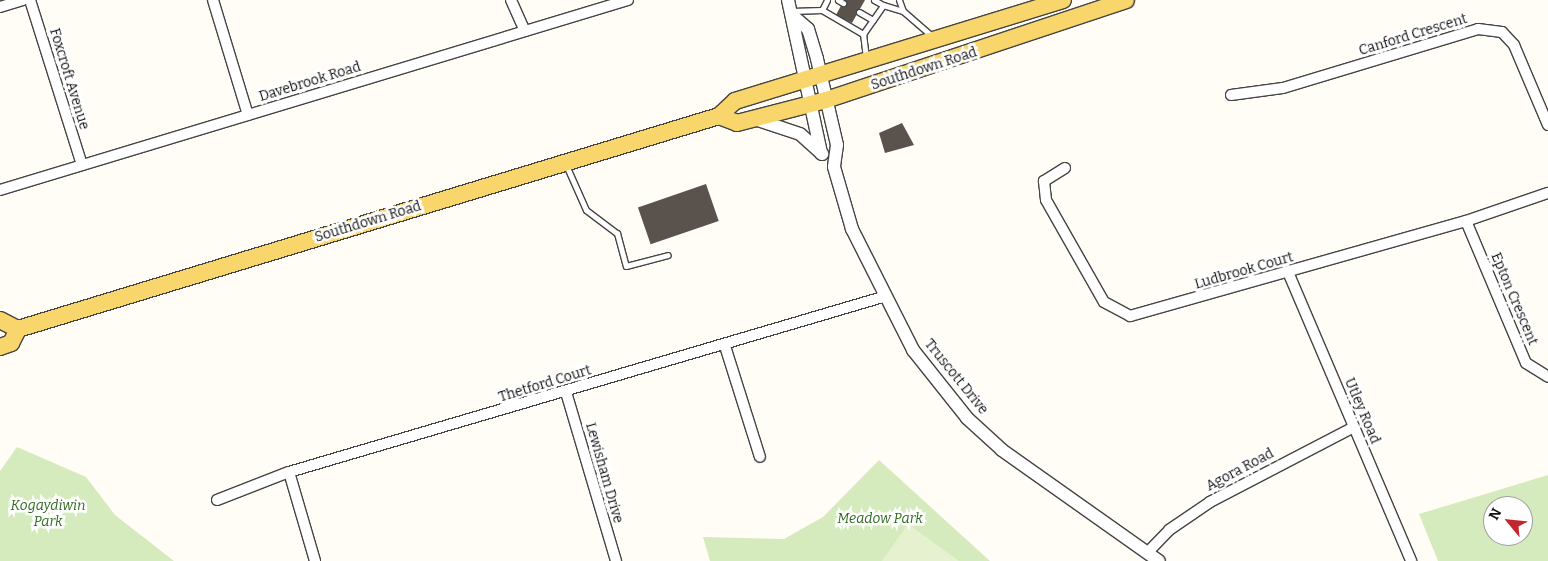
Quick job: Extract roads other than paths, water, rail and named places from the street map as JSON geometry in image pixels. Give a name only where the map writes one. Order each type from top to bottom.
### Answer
[{"type":"main road","name":"Southdown Road","points":[[18,329],[718,116],[735,100],[802,83],[1063,0]]},
{"type":"main road","name":"Southdown Road","points":[[718,116],[737,123],[826,100],[1126,0]]},
{"type":"main road","points":[[0,320],[18,329],[11,343],[0,347]]},
{"type":"street","points":[[0,7],[23,0]]},
{"type":"street","name":"Foxcroft Avenue","points":[[30,0],[82,165]]},
{"type":"street","points":[[213,0],[248,114]]},
{"type":"street","points":[[511,0],[525,31]]},
{"type":"street","name":"Davebrook Road","points":[[0,190],[628,0]]},
{"type":"street","name":"Truscott Drive","points":[[791,9],[802,83],[821,153],[834,167]]},
{"type":"street","name":"Truscott Drive","points":[[791,9],[808,29],[837,145],[834,167],[860,253],[882,297],[913,350],[967,418],[1036,478],[1149,551],[1159,561]]},
{"type":"street","name":"Canford Crescent","points":[[1230,95],[1284,88],[1478,29],[1502,32],[1514,45],[1548,125]]},
{"type":"street","points":[[754,119],[800,134],[821,153]]},
{"type":"street","name":"Ludbrook Court","points":[[1065,168],[1044,181],[1046,200],[1104,302],[1114,311],[1142,314],[1466,221],[1548,193]]},
{"type":"street","name":"Epton Crescent","points":[[1466,221],[1526,363],[1548,377]]},
{"type":"street","name":"Utley Road","points":[[1288,272],[1411,561]]},
{"type":"street","name":"Thetford Court","points":[[216,500],[290,472],[725,346],[882,297]]},
{"type":"street","points":[[725,346],[760,457]]},
{"type":"street","name":"Lewisham Drive","points":[[566,392],[616,561]]},
{"type":"street","name":"Agora Road","points":[[1149,551],[1169,530],[1210,502],[1354,427]]},
{"type":"street","points":[[290,472],[315,561]]},
{"type":"lane","points":[[822,10],[827,0]]},
{"type":"lane","points":[[874,0],[883,6],[903,11],[936,40]]},
{"type":"lane","points":[[899,0],[903,11]]},
{"type":"lane","points":[[864,34],[883,6]]},
{"type":"lane","points":[[791,9],[822,10],[864,34],[868,50],[866,62]]},
{"type":"lane","points":[[858,12],[873,20]]},
{"type":"lane","points":[[565,162],[586,210],[617,234],[626,266],[668,255]]},
{"type":"park label","name":"Kogaydiwin Park","points":[[48,514]]},
{"type":"park label","name":"Meadow Park","points":[[880,519]]}]
